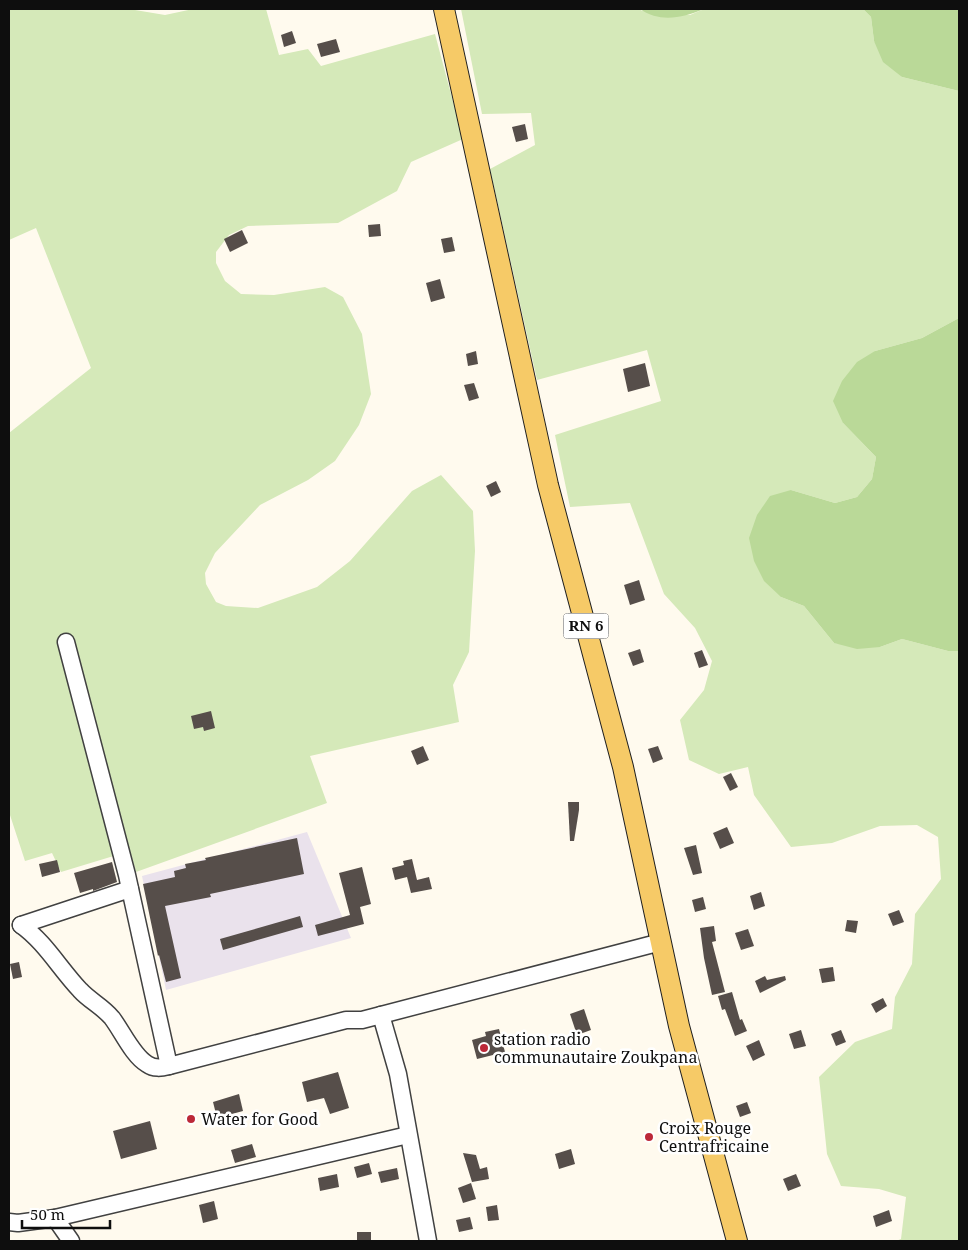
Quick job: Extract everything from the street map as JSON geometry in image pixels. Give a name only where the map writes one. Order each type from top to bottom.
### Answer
[{"type":"main road","name":"RN 6","points":[[444,9],[548,485],[623,768],[680,1026],[737,1241]]},
{"type":"street","points":[[66,642],[130,889],[169,1066]]},
{"type":"street","points":[[130,889],[21,925],[32,934],[81,992],[101,1005],[138,1056],[147,1064],[158,1068],[346,1020],[362,1020],[661,942]]},
{"type":"street","points":[[381,1015],[398,1074],[428,1241]]},
{"type":"street","points":[[9,1222],[18,1223],[55,1218],[408,1135]]},
{"type":"street","points":[[55,1218],[71,1241]]},
{"type":"shaded area","points":[[307,832],[351,938],[166,990],[142,876]]},
{"type":"green space","points":[[9,9],[129,9],[165,15],[193,9],[266,9],[279,55],[308,49],[321,66],[435,34],[463,139],[411,162],[397,191],[338,223],[248,226],[229,235],[216,252],[216,263],[225,281],[241,294],[274,295],[325,287],[343,297],[362,334],[371,394],[359,425],[335,461],[308,480],[260,505],[215,553],[205,573],[206,584],[216,602],[226,606],[258,608],[317,587],[350,561],[412,491],[441,475],[473,511],[475,551],[469,652],[453,685],[459,722],[310,756],[327,803],[136,872],[130,851],[61,872],[52,853],[25,861],[9,812],[9,433],[91,368],[36,228],[9,240]]},
{"type":"green space","points":[[461,9],[640,9],[642,11],[690,15],[704,9],[863,9],[871,17],[874,41],[902,77],[959,91],[959,318],[922,338],[875,351],[843,423],[876,457],[872,479],[857,497],[835,503],[791,490],[781,597],[804,606],[834,643],[880,647],[902,639],[948,651],[959,651],[959,1241],[896,1241],[901,1239],[906,1197],[879,1189],[841,1186],[827,1154],[819,1077],[855,1042],[892,1029],[895,997],[912,964],[915,914],[941,879],[938,837],[917,825],[880,826],[832,843],[791,847],[754,795],[748,767],[719,774],[689,760],[680,720],[704,690],[712,661],[695,628],[664,594],[630,503],[570,507],[555,435],[661,401],[647,350],[537,380],[490,169],[535,145],[531,113],[482,114]]},
{"type":"green space","points":[[640,9],[704,9],[679,17],[663,18]]},
{"type":"green space","points":[[863,9],[959,9],[959,91],[902,77],[883,62],[874,41],[871,17]]},
{"type":"green space","points":[[959,318],[959,651],[948,651],[902,639],[880,647],[857,649],[834,643],[804,606],[781,597],[764,581],[754,561],[749,538],[757,515],[770,496],[791,490],[835,503],[857,497],[872,479],[876,457],[843,423],[833,401],[842,381],[857,362],[875,351],[922,338]]},
{"type":"building","points":[[292,31],[296,43],[284,47],[281,35]]},
{"type":"building","points":[[336,39],[340,52],[321,57],[317,44]]},
{"type":"building","points":[[525,124],[528,139],[516,142],[512,127]]},
{"type":"building","points":[[380,224],[381,236],[369,237],[368,225]]},
{"type":"building","points":[[242,230],[248,243],[230,252],[224,239]]},
{"type":"building","points":[[452,237],[455,251],[444,253],[441,239]]},
{"type":"building","points":[[440,279],[445,298],[431,302],[426,283]]},
{"type":"building","points":[[476,351],[478,364],[468,366],[466,354]]},
{"type":"building","points":[[645,363],[650,386],[628,392],[623,369]]},
{"type":"building","points":[[474,383],[479,398],[469,401],[464,385]]},
{"type":"building","points":[[496,481],[501,492],[491,497],[486,486]]},
{"type":"building","points":[[639,580],[645,600],[630,605],[624,585]]},
{"type":"building","points":[[640,649],[644,662],[633,666],[628,653]]},
{"type":"building","points":[[702,650],[708,665],[699,668],[694,653]]},
{"type":"building","points":[[211,711],[215,728],[204,731],[203,727],[194,729],[191,716]]},
{"type":"building","points":[[423,746],[429,760],[417,765],[411,751]]},
{"type":"building","points":[[658,746],[663,759],[653,763],[648,749]]},
{"type":"building","points":[[731,773],[738,787],[730,791],[723,777]]},
{"type":"building","points":[[568,802],[579,802],[574,841],[570,841]]},
{"type":"building","points":[[727,827],[734,843],[720,849],[713,833]]},
{"type":"building","points":[[297,838],[304,874],[210,894],[211,897],[165,906],[181,978],[166,982],[158,956],[143,884],[175,877],[174,871],[186,868],[185,864],[206,860],[205,858]]},
{"type":"building","points":[[696,845],[702,873],[693,875],[684,848]]},
{"type":"building","points":[[412,859],[417,880],[429,877],[432,889],[411,893],[407,877],[395,880],[392,868],[404,865],[403,861]]},
{"type":"building","points":[[57,860],[60,872],[42,877],[39,864]]},
{"type":"building","points":[[112,862],[117,882],[93,891],[93,889],[80,893],[74,873]]},
{"type":"building","points":[[362,867],[371,904],[360,907],[364,924],[318,936],[315,925],[350,915],[339,873]]},
{"type":"building","points":[[761,892],[765,906],[754,910],[750,896]]},
{"type":"building","points":[[703,897],[706,909],[695,912],[692,900]]},
{"type":"building","points":[[899,910],[904,922],[893,926],[888,914]]},
{"type":"building","points":[[300,916],[303,927],[223,950],[220,939]]},
{"type":"building","points":[[847,920],[858,921],[856,933],[845,931]]},
{"type":"building","points":[[714,926],[716,941],[712,942],[725,992],[712,995],[700,928]]},
{"type":"building","points":[[748,929],[754,946],[741,950],[735,933]]},
{"type":"building","points":[[19,962],[22,977],[13,979],[10,964]]},
{"type":"building","points":[[833,967],[835,981],[822,983],[819,969]]},
{"type":"building","points":[[765,976],[767,980],[785,976],[786,980],[760,993],[755,981]]},
{"type":"building","points":[[732,992],[740,1020],[742,1019],[747,1031],[735,1036],[725,1009],[722,1010],[718,996]]},
{"type":"building","points":[[883,998],[887,1006],[876,1013],[871,1004]]},
{"type":"building","points":[[584,1009],[591,1030],[577,1035],[570,1014]]},
{"type":"building","points":[[499,1029],[505,1052],[477,1059],[472,1040],[486,1036],[485,1032]]},
{"type":"building","points":[[801,1030],[806,1046],[794,1049],[789,1034]]},
{"type":"building","points":[[841,1030],[846,1042],[836,1046],[831,1034]]},
{"type":"building","points":[[759,1040],[765,1055],[753,1061],[746,1046]]},
{"type":"building","points":[[338,1072],[349,1108],[330,1114],[324,1098],[307,1102],[302,1082]]},
{"type":"building","points":[[239,1094],[243,1111],[217,1118],[213,1102]]},
{"type":"building","points":[[747,1102],[751,1113],[740,1117],[736,1106]]},
{"type":"building","points":[[150,1121],[157,1149],[121,1159],[113,1131]]},
{"type":"building","points":[[252,1144],[256,1157],[235,1163],[231,1150]]},
{"type":"building","points":[[571,1149],[575,1164],[559,1169],[555,1154]]},
{"type":"building","points":[[463,1153],[476,1155],[480,1169],[487,1167],[489,1179],[472,1182]]},
{"type":"building","points":[[369,1163],[372,1174],[357,1178],[354,1167]]},
{"type":"building","points":[[397,1168],[399,1179],[381,1183],[378,1172]]},
{"type":"building","points":[[337,1174],[339,1187],[320,1191],[318,1178]]},
{"type":"building","points":[[796,1174],[801,1186],[788,1191],[783,1179]]},
{"type":"building","points":[[471,1183],[476,1199],[463,1203],[458,1188]]},
{"type":"building","points":[[214,1201],[218,1219],[203,1223],[199,1205]]},
{"type":"building","points":[[497,1205],[499,1220],[488,1221],[486,1207]]},
{"type":"building","points":[[889,1210],[892,1221],[876,1227],[873,1216]]},
{"type":"building","points":[[470,1217],[473,1229],[459,1232],[456,1220]]},
{"type":"building","points":[[357,1232],[371,1232],[371,1241],[357,1241]]},
{"type":"place","name":"station radio communautaire Zoukpana","points":[[484,1048]]},
{"type":"place","name":"Water for Good","points":[[191,1119]]},
{"type":"place","name":"Croix Rouge Centrafricaine","points":[[649,1137]]}]
